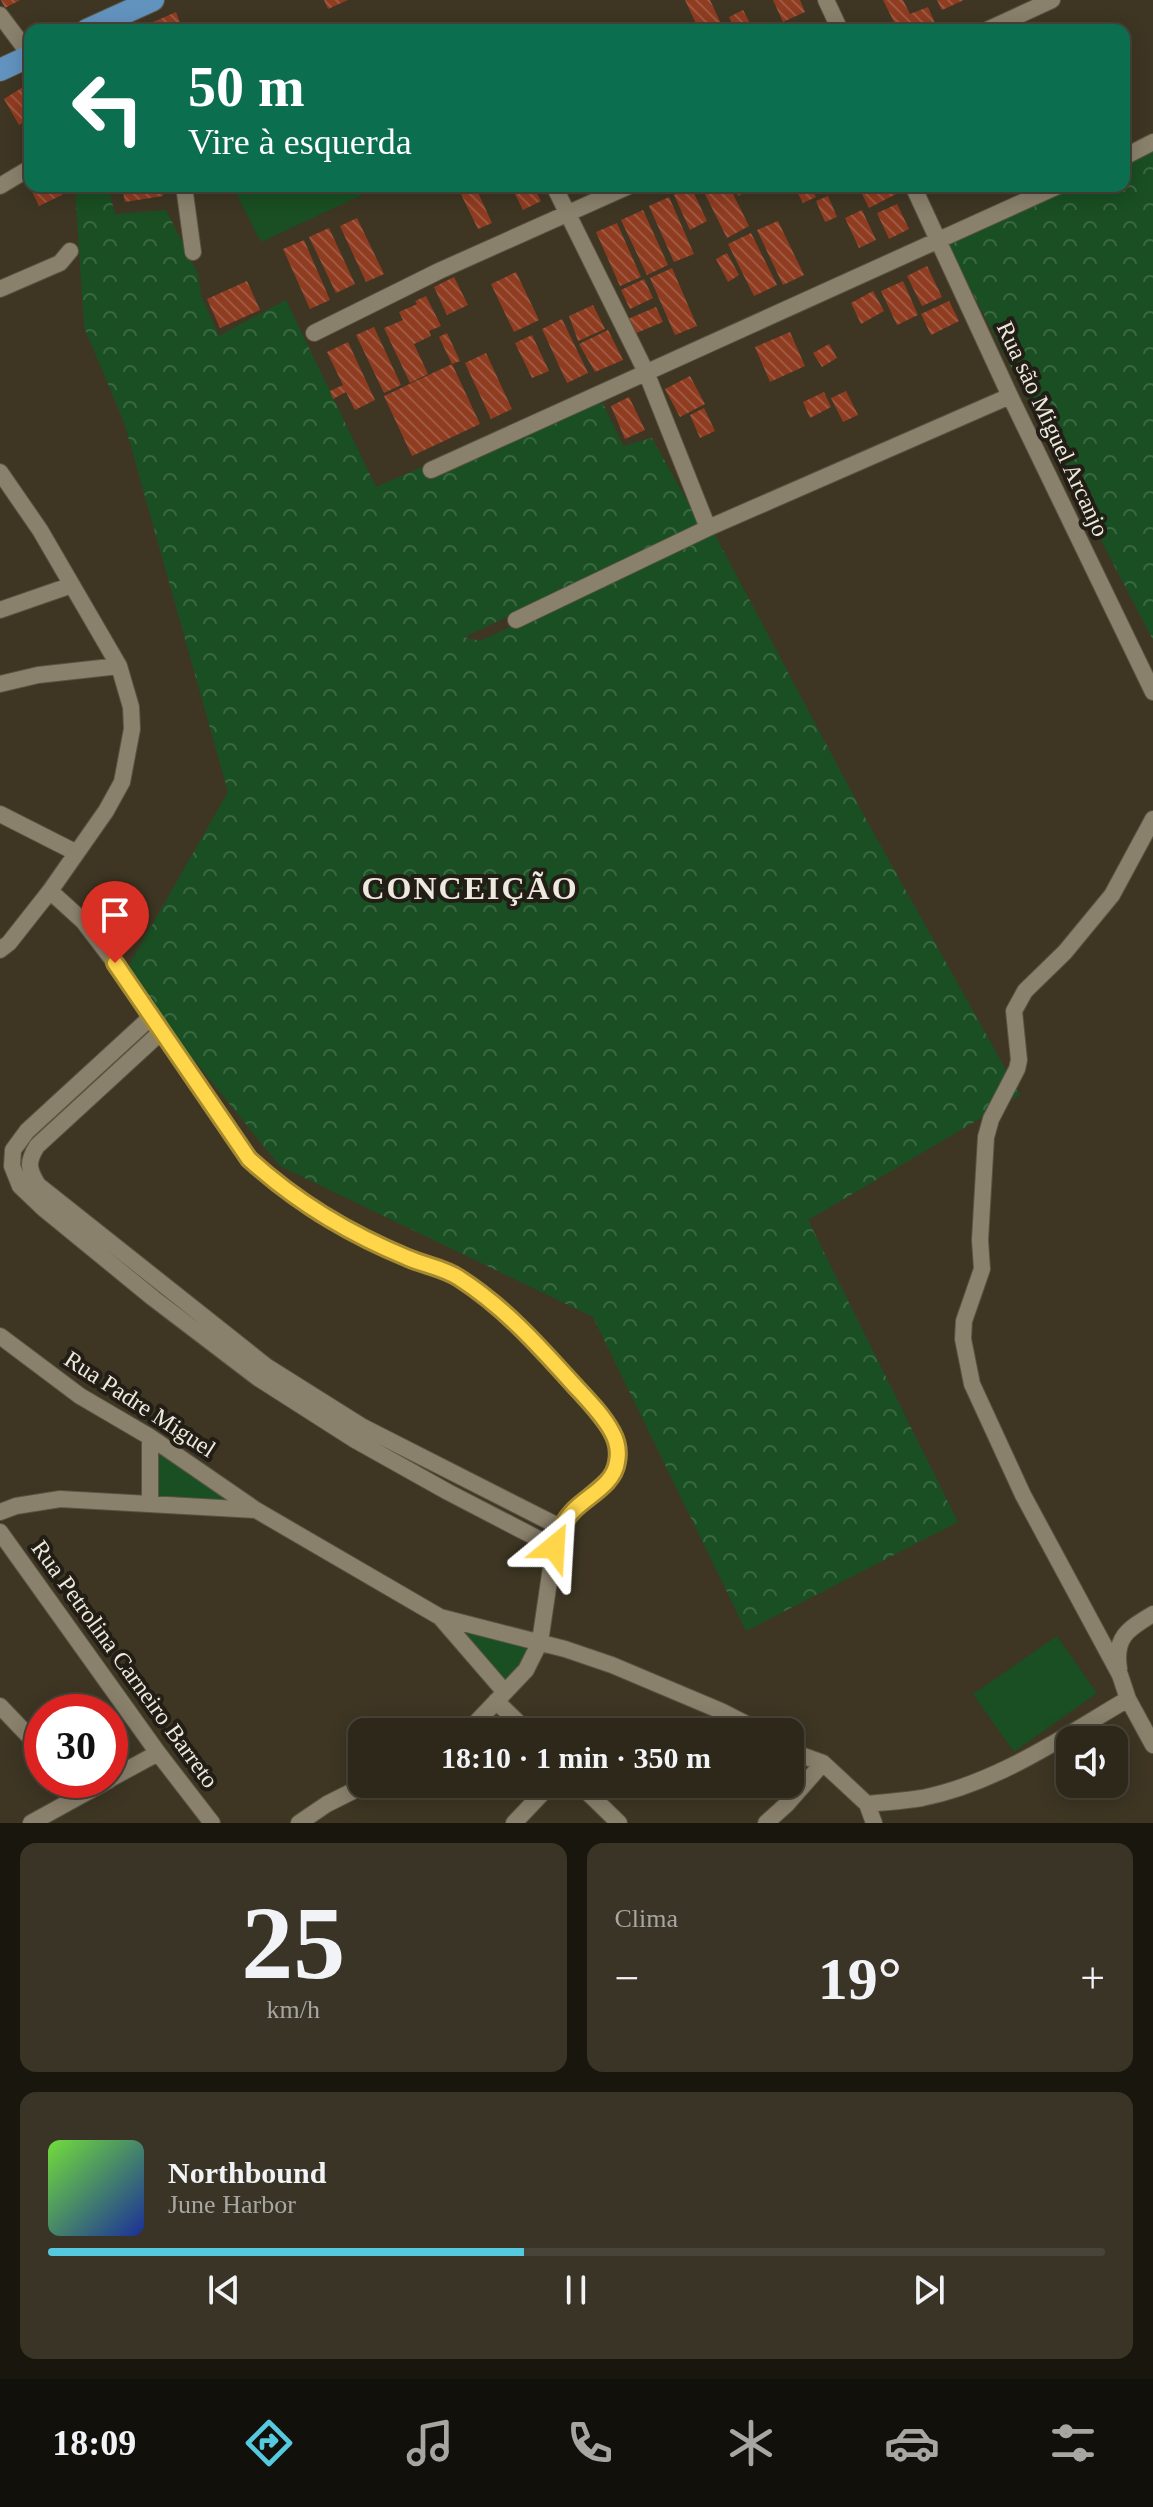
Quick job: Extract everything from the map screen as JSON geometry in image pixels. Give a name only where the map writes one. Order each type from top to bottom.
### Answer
[{"type":"main road","points":[[117,24],[153,0]]},
{"type":"main road","points":[[0,70],[24,59]]},
{"type":"street","points":[[826,0],[837,24]]},
{"type":"street","points":[[1000,24],[1052,0]]},
{"type":"street","points":[[0,15],[24,48]]},
{"type":"street","points":[[1130,154],[1153,142]]},
{"type":"street","points":[[0,186],[24,172]]},
{"type":"street","points":[[185,192],[193,252]]},
{"type":"street","points":[[557,192],[646,372],[708,528]]},
{"type":"street","points":[[314,333],[439,271],[616,192]]},
{"type":"street","name":"Rua são Miguel Arcanjo","points":[[916,192],[1153,692]]},
{"type":"street","points":[[431,470],[1044,192]]},
{"type":"street","points":[[0,289],[60,263],[70,251]]},
{"type":"street","points":[[516,620],[708,528],[1010,396]]},
{"type":"street","points":[[0,472],[40,530],[119,666],[132,718],[122,782],[106,811],[50,891],[0,950]]},
{"type":"street","points":[[0,610],[72,585]]},
{"type":"street","points":[[0,684],[38,675],[119,666]]},
{"type":"street","points":[[0,814],[75,852]]},
{"type":"street","points":[[1153,819],[1112,895],[1065,952],[1025,991],[1014,1011],[1019,1060],[991,1119],[986,1137],[980,1240],[982,1269],[964,1321],[963,1339],[972,1384],[1023,1495],[1120,1675],[1128,1699],[1153,1745]]},
{"type":"street","points":[[50,891],[83,921],[249,1159],[319,1214],[407,1258],[455,1275],[508,1315],[612,1432],[618,1448],[614,1474],[560,1527],[554,1547],[542,1636],[526,1670],[480,1718]]},
{"type":"street","points":[[151,1017],[27,1131],[13,1150],[12,1166],[20,1186],[117,1269],[258,1378],[355,1440],[554,1547]]},
{"type":"street","points":[[161,1032],[37,1146],[29,1160],[29,1170],[38,1185],[266,1366],[363,1427],[560,1527]]},
{"type":"street","name":"Rua Padre Miguel","points":[[0,1336],[80,1396],[150,1437],[256,1510],[440,1617]]},
{"type":"street","points":[[150,1437],[150,1503]]},
{"type":"street","points":[[0,1512],[16,1506],[60,1499],[256,1510]]},
{"type":"street","name":"Rua Petrolina Carneiro Barreto","points":[[0,1532],[205,1821]]},
{"type":"street","points":[[1120,1675],[1119,1645],[1124,1635],[1153,1614]]},
{"type":"street","points":[[440,1617],[542,1636],[735,1718]]},
{"type":"street","points":[[440,1617],[517,1718]]},
{"type":"street","points":[[867,1804],[920,1798],[985,1777],[1028,1757],[1128,1699]]},
{"type":"street","points":[[0,1706],[24,1731]]},
{"type":"street","points":[[128,1770],[158,1753]]},
{"type":"street","points":[[804,1756],[823,1763],[867,1804],[874,1823]]},
{"type":"street","points":[[766,1823],[823,1763]]},
{"type":"street","points":[[299,1823],[348,1794]]},
{"type":"street","points":[[31,1823],[75,1798]]},
{"type":"street","points":[[514,1823],[538,1798]]},
{"type":"street","points":[[593,1798],[619,1823]]},
{"type":"green space","points":[[1153,136],[1153,640],[940,230],[1026,192],[1130,192],[1130,146]]},
{"type":"green space","points":[[75,192],[110,192],[115,214],[166,210],[198,274],[201,296],[219,336],[286,300],[376,487],[597,391],[623,446],[652,438],[701,526],[464,637],[480,641],[714,533],[867,821],[1020,1095],[808,1220],[958,1522],[746,1631],[593,1317],[280,1166],[124,974],[228,792],[124,422],[84,327]]},
{"type":"green space","points":[[235,192],[368,192],[261,242]]},
{"type":"green space","points":[[152,1442],[251,1505],[141,1508]]},
{"type":"green space","points":[[453,1626],[532,1644],[524,1666],[505,1688]]},
{"type":"green space","points":[[1057,1636],[1097,1693],[1014,1752],[973,1694]]},
{"type":"building","points":[[1,0],[20,0],[5,8]]},
{"type":"building","points":[[324,0],[348,0],[328,9]]},
{"type":"building","points":[[685,0],[710,0],[721,24],[696,24]]},
{"type":"building","points":[[773,0],[800,0],[805,12],[783,22]]},
{"type":"building","points":[[883,0],[903,0],[910,14],[928,7],[935,24],[914,23],[895,24]]},
{"type":"building","points":[[937,0],[964,0],[942,10]]},
{"type":"building","points":[[743,10],[751,24],[732,24],[729,17]]},
{"type":"building","points":[[176,12],[181,24],[149,24]]},
{"type":"building","points":[[23,87],[24,122],[19,125],[4,99]]},
{"type":"building","points":[[32,192],[60,192],[62,195],[39,206]]},
{"type":"building","points":[[123,192],[163,192],[163,196],[125,202]]},
{"type":"building","points":[[460,192],[478,192],[492,223],[478,229]]},
{"type":"building","points":[[514,192],[536,192],[541,201],[523,210]]},
{"type":"building","points":[[693,192],[707,221],[690,230],[674,195]]},
{"type":"building","points":[[704,192],[732,192],[749,226],[727,238]]},
{"type":"building","points":[[797,192],[813,192],[816,197],[803,203]]},
{"type":"building","points":[[861,192],[900,192],[869,208]]},
{"type":"building","points":[[828,196],[837,217],[825,222],[816,201]]},
{"type":"building","points":[[669,197],[694,254],[674,262],[649,206]]},
{"type":"building","points":[[897,204],[909,229],[889,239],[877,213]]},
{"type":"building","points":[[643,210],[668,265],[647,275],[621,220]]},
{"type":"building","points":[[862,210],[876,240],[859,248],[845,218]]},
{"type":"building","points":[[357,218],[384,274],[366,282],[340,226]]},
{"type":"building","points":[[778,221],[804,275],[783,285],[757,230]]},
{"type":"building","points":[[617,223],[641,277],[620,286],[596,232]]},
{"type":"building","points":[[329,228],[355,284],[336,293],[309,237]]},
{"type":"building","points":[[751,233],[777,285],[754,296],[728,244]]},
{"type":"building","points":[[304,240],[330,300],[310,309],[283,249]]},
{"type":"building","points":[[727,253],[739,275],[728,282],[716,259]]},
{"type":"building","points":[[927,266],[942,297],[922,306],[907,276]]},
{"type":"building","points":[[672,268],[697,326],[675,335],[650,278]]},
{"type":"building","points":[[516,272],[539,320],[514,332],[491,284]]},
{"type":"building","points":[[454,277],[468,305],[447,315],[434,287]]},
{"type":"building","points":[[644,279],[653,298],[630,309],[621,290]]},
{"type":"building","points":[[247,281],[260,310],[220,328],[207,299]]},
{"type":"building","points":[[903,281],[918,315],[897,325],[881,291]]},
{"type":"building","points":[[873,291],[884,311],[861,324],[851,303]]},
{"type":"building","points":[[426,296],[441,326],[429,331],[431,336],[414,344],[428,374],[410,383],[384,328],[403,320],[399,312]]},
{"type":"building","points":[[949,301],[959,321],[931,335],[921,314]]},
{"type":"building","points":[[593,305],[605,329],[578,341],[569,316]]},
{"type":"building","points":[[656,307],[663,322],[634,334],[628,319]]},
{"type":"building","points":[[562,319],[588,373],[567,383],[542,329]]},
{"type":"building","points":[[374,327],[401,385],[384,393],[356,335]]},
{"type":"building","points":[[608,330],[623,360],[595,372],[579,344]]},
{"type":"building","points":[[790,332],[805,366],[770,382],[755,347]]},
{"type":"building","points":[[447,333],[460,361],[452,364],[439,337]]},
{"type":"building","points":[[532,335],[549,371],[532,378],[515,343]]},
{"type":"building","points":[[348,342],[375,400],[355,410],[346,392],[333,399],[330,391],[343,385],[327,352]]},
{"type":"building","points":[[829,344],[837,358],[822,367],[813,353]]},
{"type":"building","points":[[486,353],[512,409],[491,419],[465,363]]},
{"type":"building","points":[[452,364],[480,424],[412,456],[384,396]]},
{"type":"building","points":[[690,376],[705,404],[680,417],[665,389]]},
{"type":"building","points":[[846,391],[858,415],[843,422],[831,398]]},
{"type":"building","points":[[824,392],[831,407],[810,418],[803,402]]},
{"type":"building","points":[[629,397],[645,430],[625,439],[611,406]]},
{"type":"building","points":[[704,408],[715,431],[700,438],[690,415]]},
{"type":"district","name":"CONCEIÇÃO","points":[[470,888]]},
{"type":"route","points":[[115,963],[249,1159],[319,1214],[407,1258],[455,1275],[496,1304],[530,1337],[612,1432],[618,1448],[614,1474],[560,1527],[554,1547]]}]
